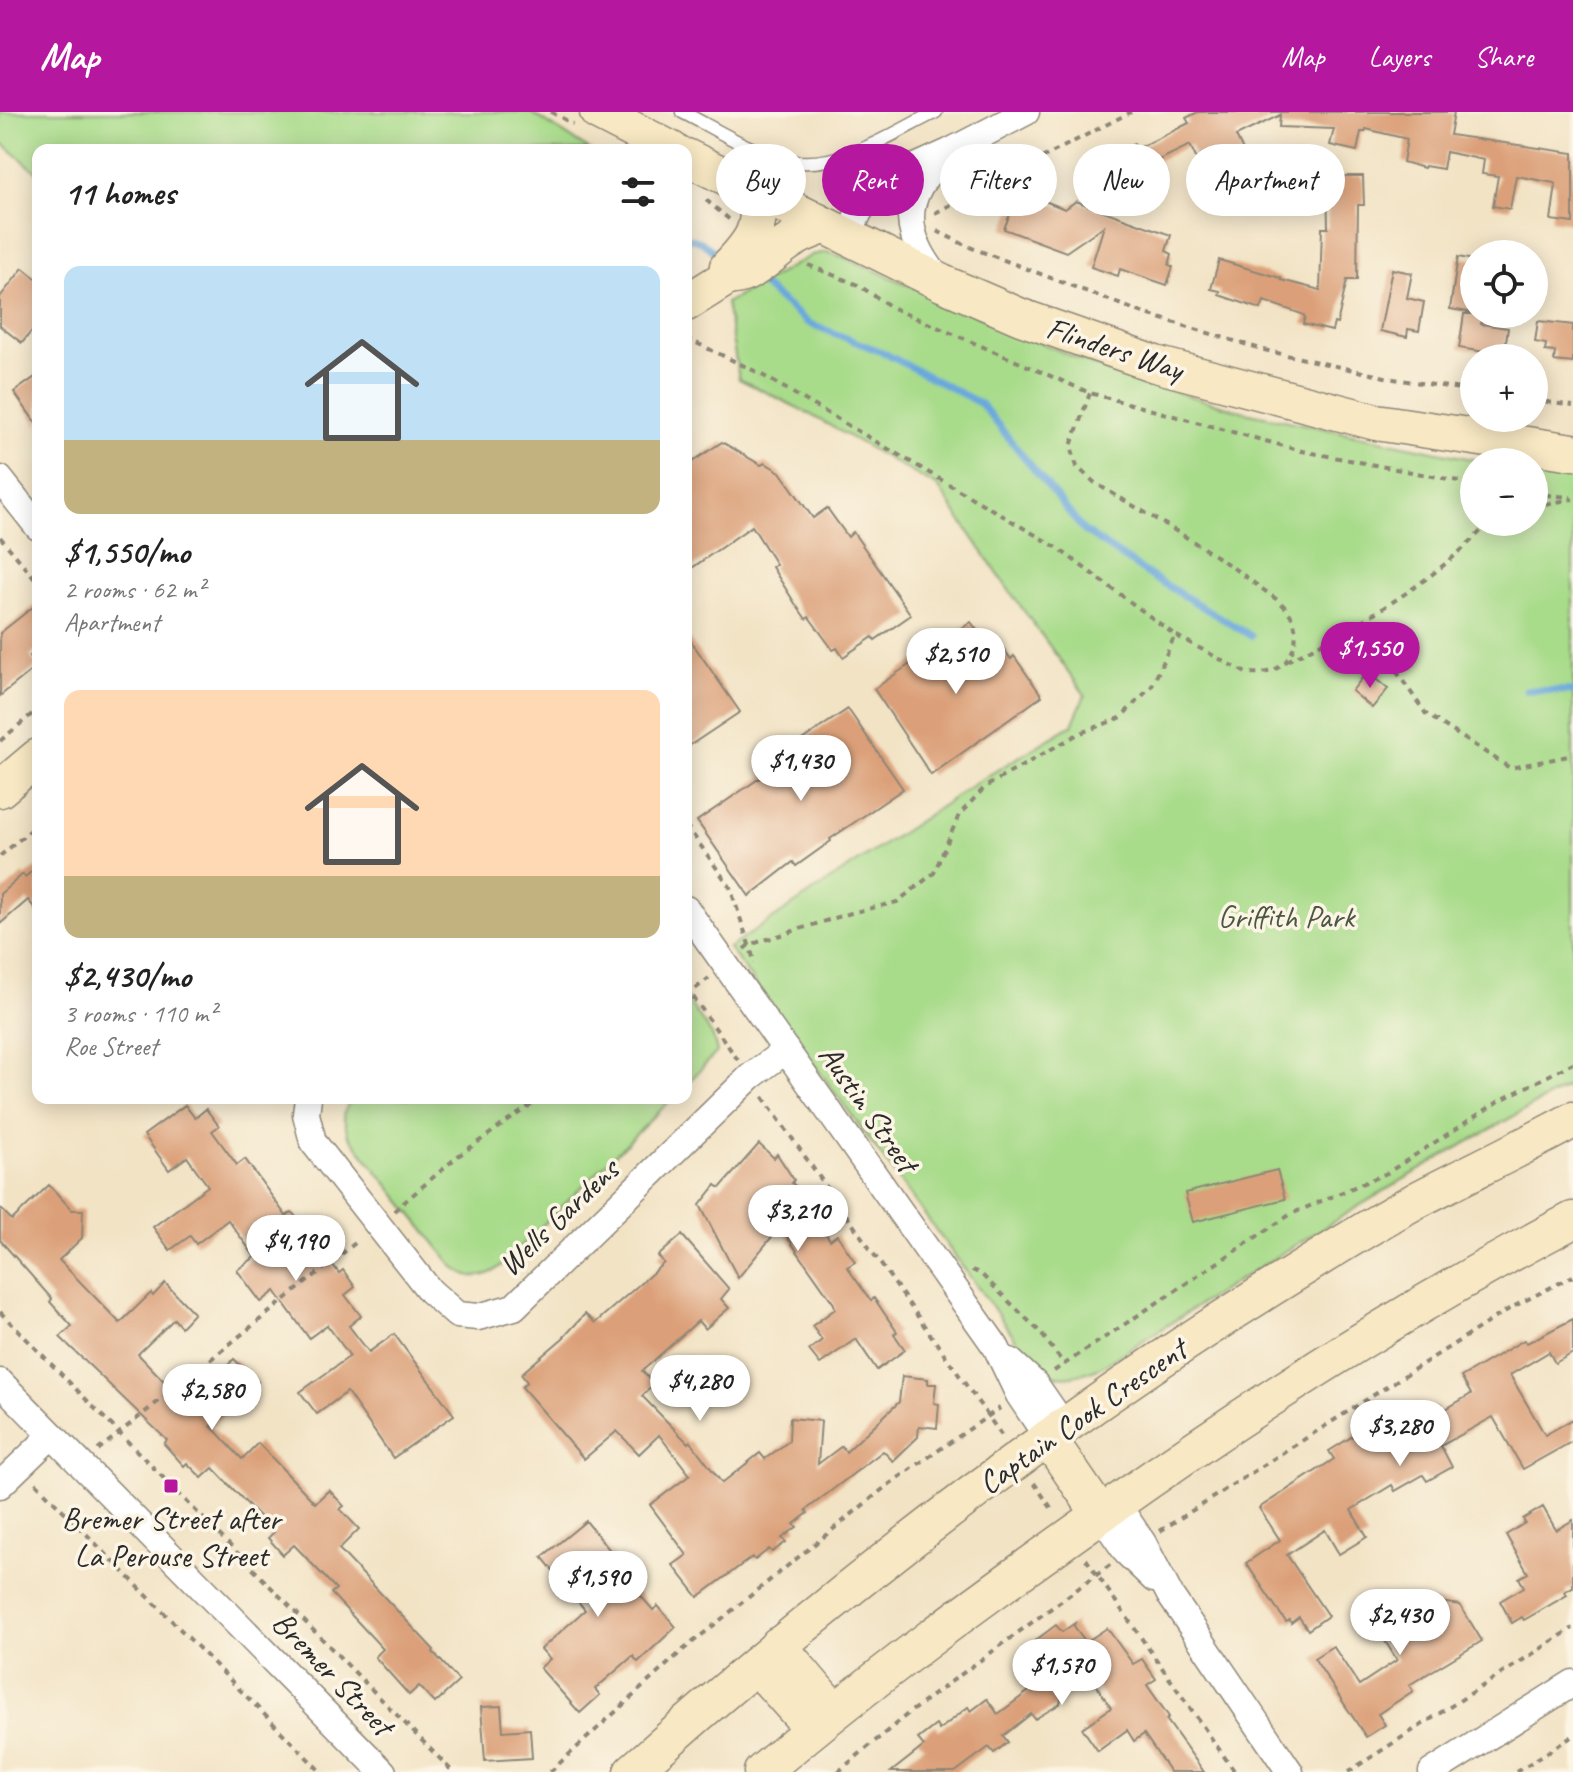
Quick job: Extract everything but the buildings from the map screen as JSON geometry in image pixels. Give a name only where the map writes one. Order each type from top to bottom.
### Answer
[{"type":"main road","points":[[598,112],[660,144]]},
{"type":"main road","name":"Flinders Way","points":[[692,160],[716,172]]},
{"type":"main road","points":[[736,269],[755,216]]},
{"type":"main road","name":"Flinders Way","points":[[803,216],[942,283],[1021,317],[1155,364],[1376,422],[1573,452]]},
{"type":"main road","points":[[736,269],[797,237],[835,232]]},
{"type":"main road","points":[[0,789],[32,762]]},
{"type":"main road","name":"Captain Cook Crescent","points":[[632,1772],[767,1655],[964,1499],[1163,1357],[1288,1277],[1415,1202],[1573,1120]]},
{"type":"main road","points":[[762,1772],[824,1720],[1019,1570],[1196,1446],[1387,1324],[1491,1263],[1573,1220]]},
{"type":"main road","points":[[1056,1432],[1108,1509]]},
{"type":"main road","points":[[767,1655],[824,1720]]},
{"type":"street","points":[[964,144],[1026,112]]},
{"type":"street","points":[[835,232],[887,180],[940,156]]},
{"type":"street","points":[[940,161],[924,176],[913,195],[920,256],[942,283]]},
{"type":"street","points":[[0,479],[32,519]]},
{"type":"street","name":"Austin Street","points":[[692,917],[996,1347],[1019,1395],[1056,1432]]},
{"type":"street","name":"Wells Gardens","points":[[307,1104],[306,1114],[313,1142],[430,1291],[457,1315],[478,1317],[514,1307],[750,1077],[786,1050]]},
{"type":"street","name":"Bremer Street","points":[[0,1382],[383,1772]]},
{"type":"street","points":[[0,1485],[52,1435]]},
{"type":"street","points":[[1108,1509],[1127,1553],[1170,1595],[1290,1772]]},
{"type":"street","points":[[1432,1772],[1573,1683]]},
{"type":"lane","points":[[682,112],[757,150],[783,159],[808,162],[838,158],[936,112]]},
{"type":"path","points":[[914,220],[1131,112]]},
{"type":"path","points":[[698,194],[736,269],[784,262],[815,266],[858,285],[893,308],[1090,393],[1302,451],[1460,481]]},
{"type":"path","points":[[914,220],[967,246],[1143,313],[1264,350],[1394,379],[1460,389]]},
{"type":"path","points":[[692,341],[757,372],[1056,547],[1175,635],[1246,673],[1271,671],[1362,622],[1445,563],[1474,536]]},
{"type":"path","points":[[1090,393],[1071,446],[1077,467],[1095,483],[1233,567],[1283,605],[1294,622],[1296,634],[1294,646],[1285,662]]},
{"type":"path","points":[[1548,402],[1573,406]]},
{"type":"path","points":[[1548,495],[1573,498]]},
{"type":"path","points":[[1548,503],[1573,498]]},
{"type":"path","points":[[0,537],[32,575]]},
{"type":"path","points":[[1362,622],[1426,714],[1510,768],[1573,755]]},
{"type":"path","points":[[725,964],[749,945],[897,902],[934,873],[959,815],[985,787],[1078,734],[1120,718],[1152,686],[1175,635]]},
{"type":"path","points":[[0,741],[32,714]]},
{"type":"path","points":[[0,856],[32,829]]},
{"type":"path","points":[[692,833],[730,887],[756,967]]},
{"type":"path","points":[[550,1772],[695,1640],[888,1485],[988,1416],[692,995]]},
{"type":"path","points":[[966,1267],[981,1274],[1040,1332],[1064,1364],[1291,1214],[1387,1173],[1501,1100],[1573,1063]]},
{"type":"path","points":[[81,1464],[378,1225],[458,1156],[532,1104]]},
{"type":"path","points":[[1176,1520],[1509,1309],[1573,1276]]},
{"type":"path","points":[[0,1312],[453,1772]]},
{"type":"path","points":[[19,1466],[321,1772]]},
{"type":"path","points":[[838,1772],[910,1712],[1096,1574],[1235,1772]]},
{"type":"path","points":[[1348,1772],[1573,1628]]},
{"type":"path","points":[[1516,1772],[1573,1736]]},
{"type":"green space","points":[[0,112],[530,112],[581,144],[32,144],[32,168],[0,141]]},
{"type":"green space","name":"Griffith Park","points":[[827,252],[846,258],[1113,374],[1245,412],[1460,457],[1460,536],[1548,536],[1548,471],[1573,474],[1573,1084],[1393,1185],[1101,1367],[1076,1375],[1055,1375],[1037,1368],[729,948],[979,781],[1072,725],[1085,695],[938,487],[802,410],[739,379],[726,303],[812,255]]},
{"type":"green space","points":[[692,1007],[713,1037],[717,1052],[692,1079]]},
{"type":"green space","points":[[348,1104],[667,1104],[502,1265],[478,1276],[466,1275],[454,1267],[348,1135],[343,1115]]},
{"type":"waterway","points":[[692,239],[722,257]]},
{"type":"waterway","points":[[756,280],[808,323],[882,352],[981,404],[1084,531],[1151,576],[1251,636]]},
{"type":"waterway","points":[[1526,690],[1573,691]]},
{"type":"place","name":"Bremer Street after La Perouse Street","points":[[171,1486]]}]
